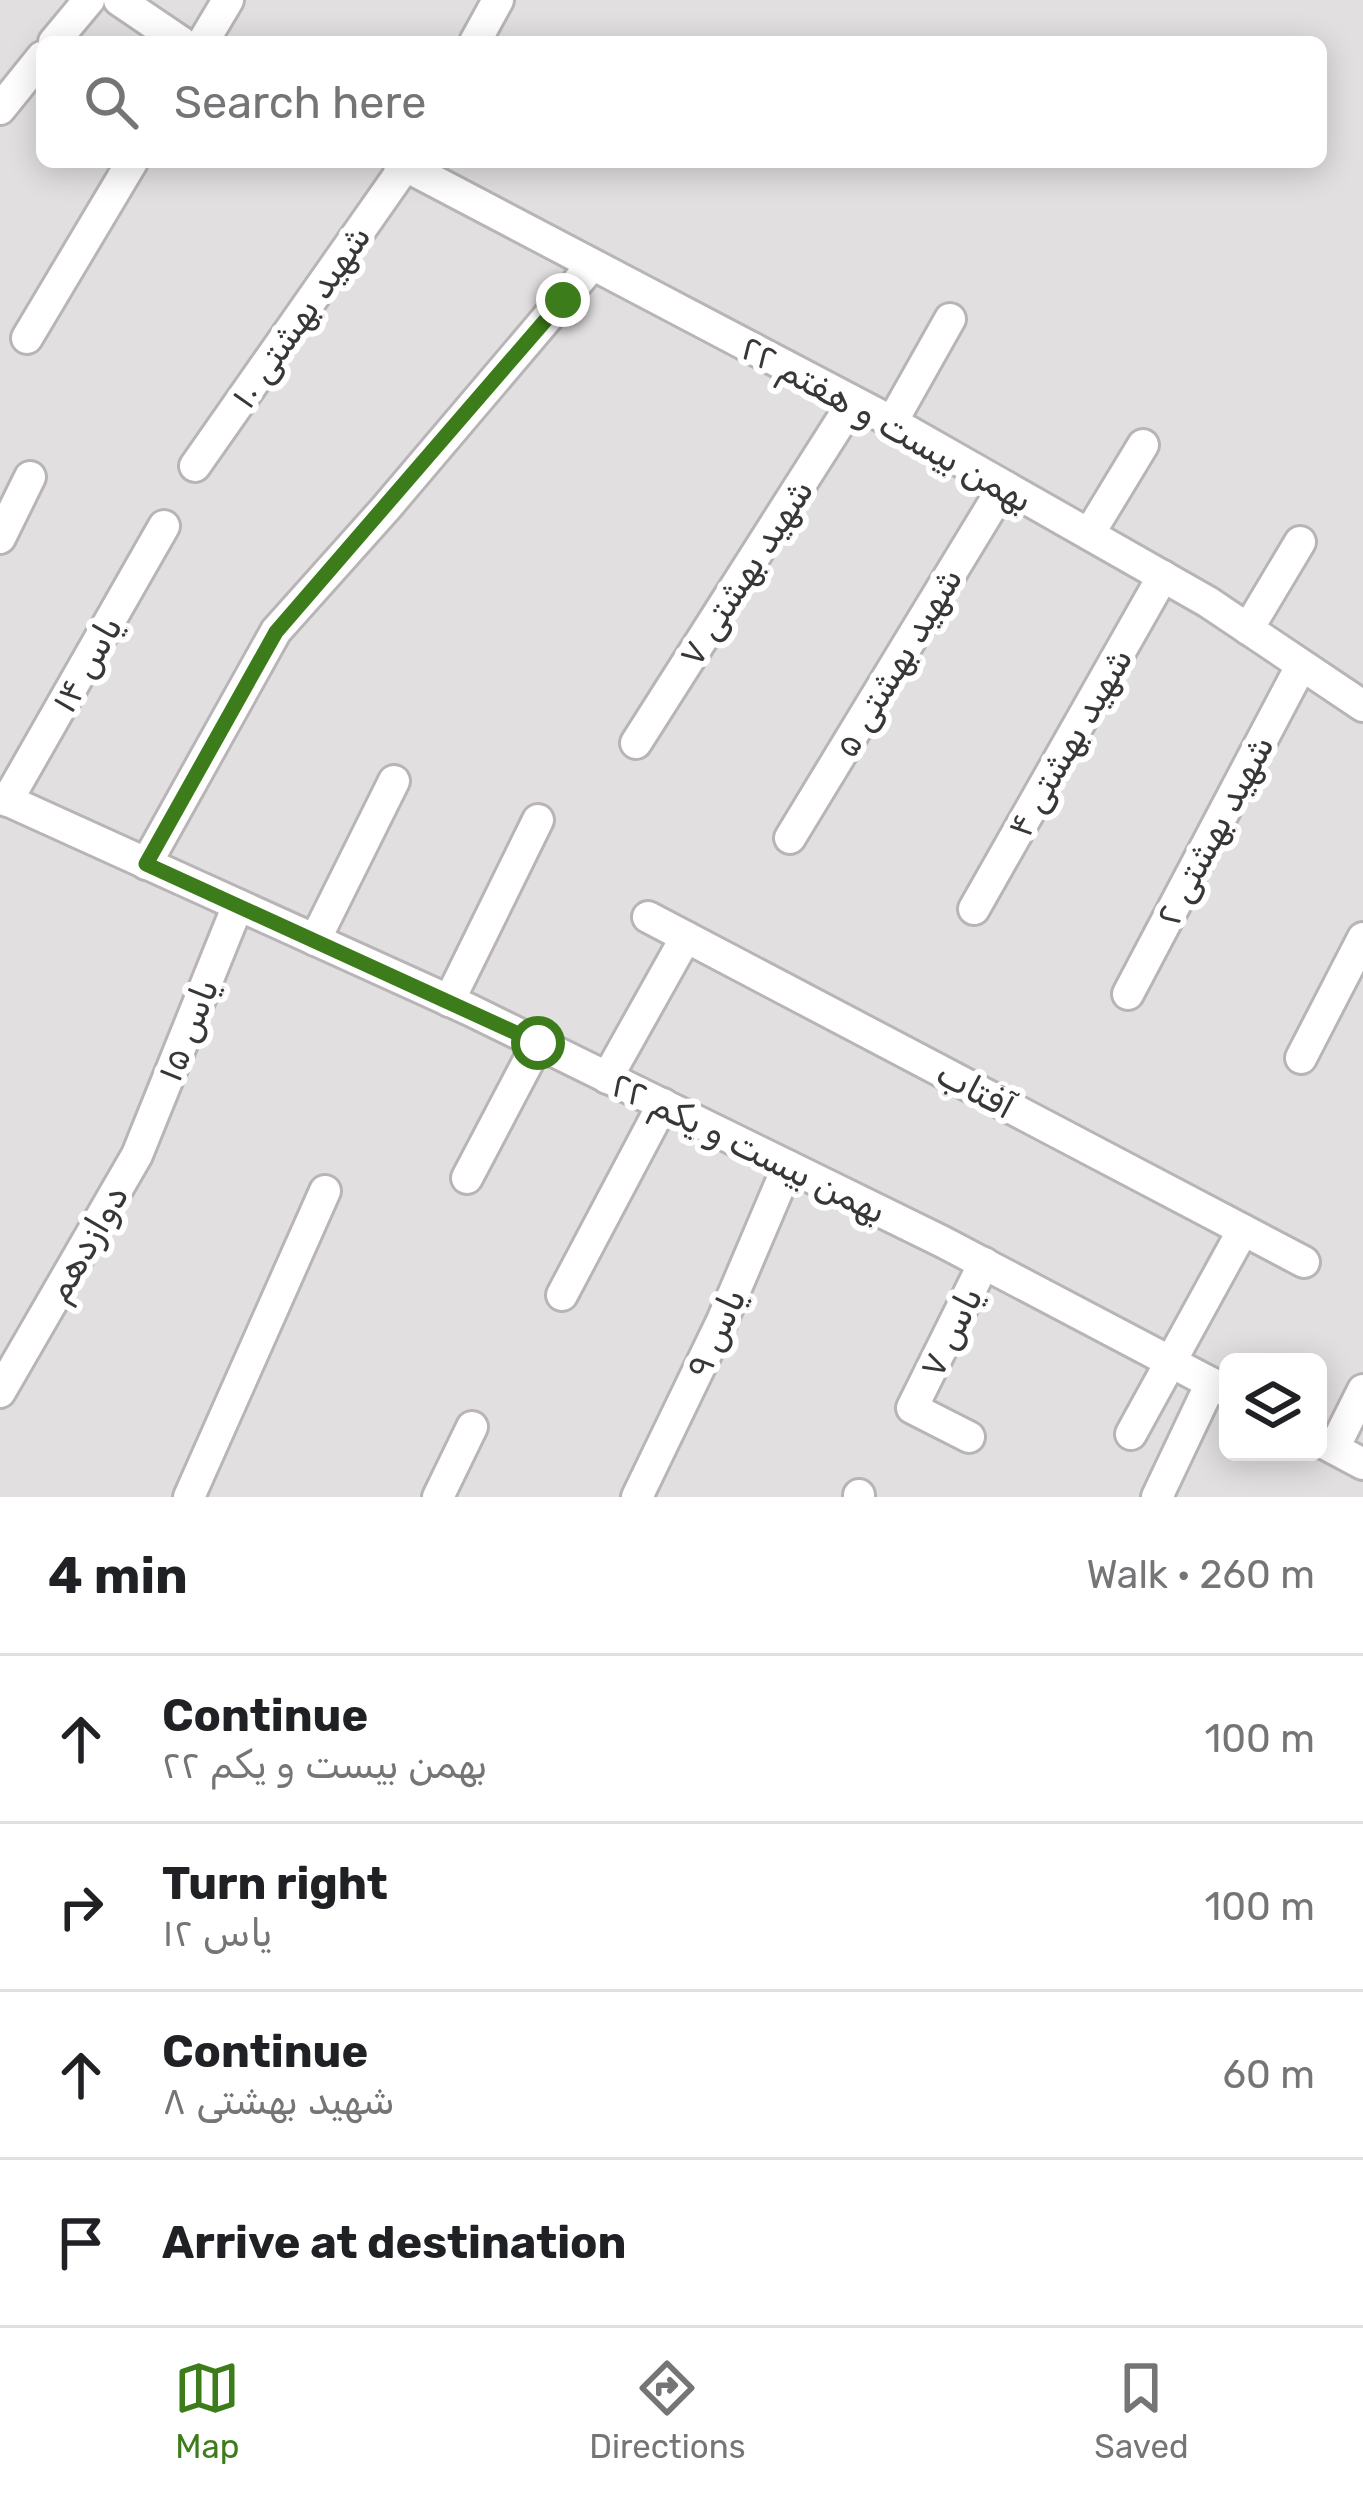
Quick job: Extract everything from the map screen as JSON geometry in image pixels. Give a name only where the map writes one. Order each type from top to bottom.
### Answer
[{"type":"street","points":[[60,36],[89,0]]},
{"type":"street","points":[[119,0],[173,36]]},
{"type":"street","points":[[207,36],[228,0]]},
{"type":"street","points":[[478,36],[498,0]]},
{"type":"street","points":[[0,109],[36,64]]},
{"type":"street","points":[[27,338],[128,168]]},
{"type":"street","name":"شهید بهشتی ۱۰","points":[[195,466],[401,168]]},
{"type":"street","name":"۲۲ بهمن بیست و هفتم","points":[[413,168],[892,422],[1163,576],[1363,706]]},
{"type":"street","points":[[146,864],[276,632],[592,265]]},
{"type":"street","points":[[892,422],[950,319]]},
{"type":"street","name":"شهید بهشتی ۷","points":[[636,742],[854,402]]},
{"type":"street","points":[[1089,534],[1143,445]]},
{"type":"street","points":[[0,538],[30,477]]},
{"type":"street","name":"شهید بهشتی ۵","points":[[790,838],[1004,486]]},
{"type":"street","name":"یاس ۱۴","points":[[4,799],[164,526]]},
{"type":"street","points":[[1248,629],[1300,542]]},
{"type":"street","name":"شهید بهشتی ۴","points":[[974,909],[1163,576]]},
{"type":"street","name":"شهید بهشتی ۲","points":[[1128,994],[1300,666]]},
{"type":"street","points":[[315,940],[394,781]]},
{"type":"street","name":"۲۲ بهمن بیست و یکم","points":[[4,799],[538,1043],[984,1263],[1219,1388]]},
{"type":"street","points":[[449,1001],[538,820]]},
{"type":"street","name":"یاس ۱۵","points":[[137,1155],[238,905]]},
{"type":"street","name":"آفتاب","points":[[648,917],[1304,1262]]},
{"type":"street","points":[[607,1078],[686,937]]},
{"type":"street","points":[[1301,1058],[1363,938]]},
{"type":"street","points":[[467,1178],[538,1043]]},
{"type":"street","points":[[562,1295],[663,1104]]},
{"type":"street","name":"دوازدهم","points":[[0,1392],[137,1155]]},
{"type":"street","name":"یاس ۹","points":[[637,1497],[722,1321],[788,1166]]},
{"type":"street","points":[[189,1497],[325,1191]]},
{"type":"street","points":[[1131,1434],[1244,1230]]},
{"type":"street","name":"یاس ۷","points":[[969,1437],[912,1408],[984,1263]]},
{"type":"street","points":[[1157,1497],[1219,1388]]},
{"type":"street","points":[[1327,1443],[1363,1390]]},
{"type":"street","points":[[438,1497],[472,1426]]},
{"type":"street","points":[[1327,1445],[1363,1464]]},
{"type":"route","points":[[538,1043],[146,864],[276,632],[563,300]]}]
